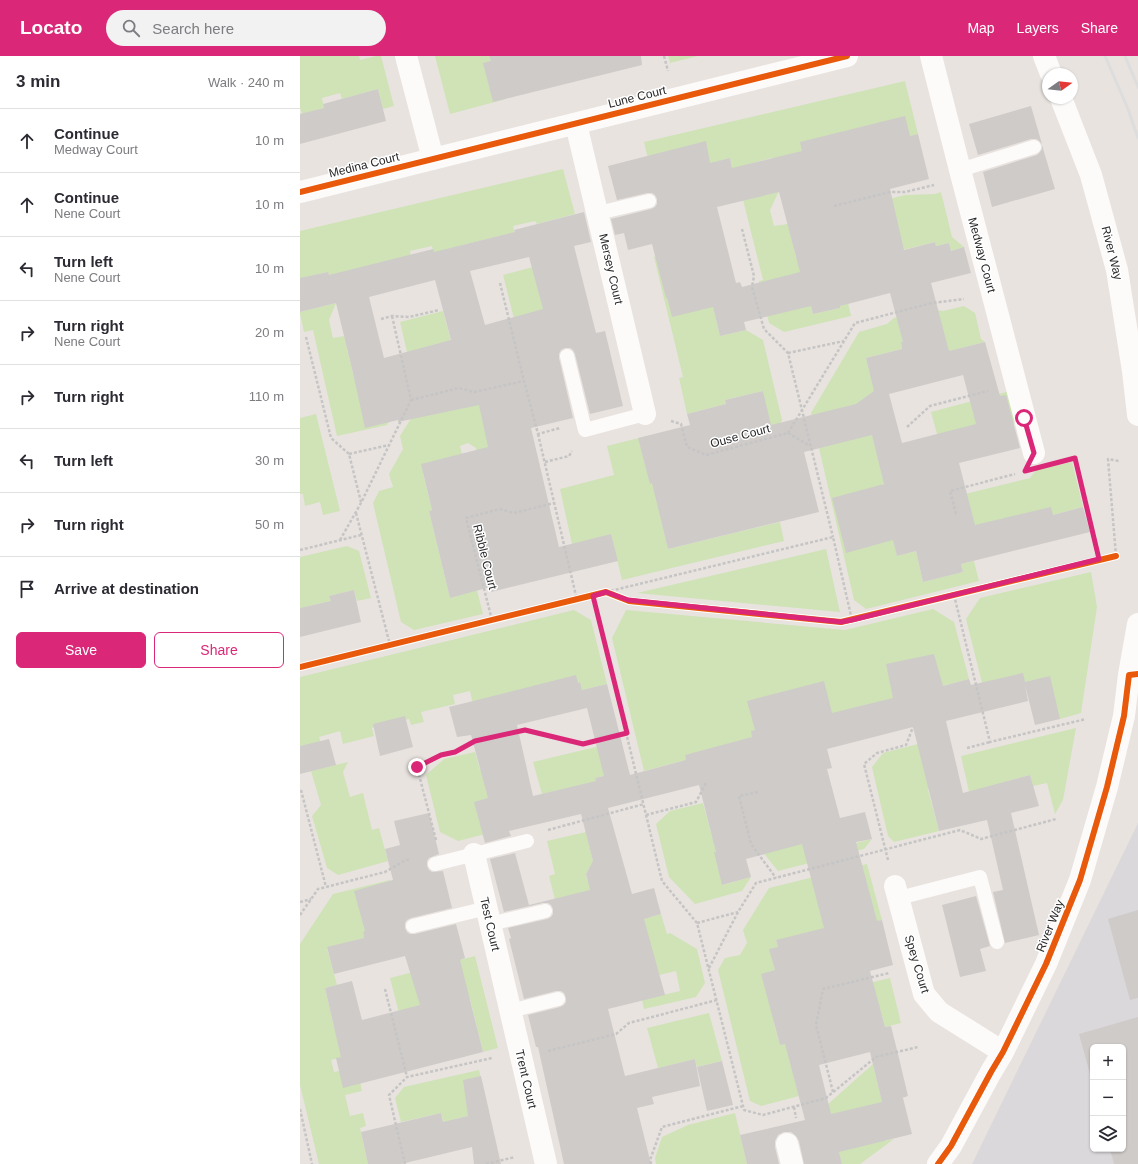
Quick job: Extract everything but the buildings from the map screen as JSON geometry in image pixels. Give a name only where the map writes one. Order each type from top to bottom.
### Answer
[{"type":"street","points":[[406,56],[433,159]]},
{"type":"street","name":"Lune Court","points":[[433,159],[847,56]]},
{"type":"street","name":"Medway Court","points":[[931,56],[1034,453]]},
{"type":"street","points":[[1044,56],[1049,68]]},
{"type":"street","name":"River Way","points":[[1062,104],[1091,175],[1117,270],[1133,371],[1138,415]]},
{"type":"street","name":"Mersey Court","points":[[576,124],[645,414]]},
{"type":"street","name":"Medina Court","points":[[300,192],[433,159]]},
{"type":"street","name":"River Way","points":[[938,1164],[950,1146],[1003,1052],[1046,964],[1080,880],[1107,787],[1124,716],[1129,675],[1138,624]]},
{"type":"street","name":"Test Court","points":[[474,854],[508,1003]]},
{"type":"street","name":"Spey Court","points":[[897,892],[924,994],[939,1012],[1003,1052]]},
{"type":"street","name":"Trent Court","points":[[508,1003],[546,1164]]},
{"type":"lane","points":[[961,173],[1034,147]]},
{"type":"lane","points":[[598,213],[650,201]]},
{"type":"lane","points":[[567,356],[584,426],[645,414]]},
{"type":"lane","points":[[438,863],[527,841]]},
{"type":"lane","points":[[897,892],[980,877],[997,942]]},
{"type":"lane","points":[[413,926],[488,916],[545,911]]},
{"type":"lane","points":[[508,1003],[558,999]]},
{"type":"path","points":[[834,206],[890,192],[905,192],[961,173]]},
{"type":"path","points":[[742,229],[754,276],[752,287],[764,329],[788,353],[833,537],[849,621],[859,619]]},
{"type":"path","points":[[500,283],[554,503],[627,733],[662,881],[697,923],[744,1110],[763,1115],[826,1098],[876,1057],[918,1047]]},
{"type":"path","points":[[810,446],[788,434],[855,323],[932,303],[962,299],[992,292]]},
{"type":"path","points":[[380,319],[392,316],[409,317],[439,310]]},
{"type":"path","points":[[340,540],[356,513],[411,400],[392,316]]},
{"type":"path","points":[[306,337],[331,438],[349,454],[361,503]]},
{"type":"path","points":[[788,353],[844,341]]},
{"type":"path","points":[[411,400],[459,388],[474,392],[524,380]]},
{"type":"path","points":[[907,427],[930,406],[1016,384]]},
{"type":"path","points":[[538,434],[584,426]]},
{"type":"path","points":[[545,462],[569,456],[584,426]]},
{"type":"path","points":[[349,454],[390,445]]},
{"type":"path","points":[[956,514],[950,490],[1025,471],[1034,453]]},
{"type":"path","points":[[1061,462],[1075,458],[1108,558]]},
{"type":"path","points":[[1108,558],[1108,459],[1119,461]]},
{"type":"path","points":[[356,513],[390,645]]},
{"type":"path","points":[[300,550],[361,535]]},
{"type":"path","points":[[569,602],[833,537]]},
{"type":"path","points":[[1092,561],[1108,558]]},
{"type":"path","points":[[606,592],[617,596]]},
{"type":"path","points":[[947,597],[962,594]]},
{"type":"path","points":[[954,595],[990,742]]},
{"type":"path","points":[[485,622],[500,618]]},
{"type":"path","points":[[382,646],[397,643]]},
{"type":"path","points":[[967,748],[1086,720]]},
{"type":"path","points":[[897,892],[864,764],[877,753],[906,745],[914,727]]},
{"type":"path","points":[[300,915],[318,889],[384,872],[406,860],[417,858],[438,863],[417,767],[441,755],[455,752],[475,741],[525,730],[583,744],[627,733]]},
{"type":"path","points":[[646,815],[696,802],[706,783]]},
{"type":"path","points":[[301,790],[326,887]]},
{"type":"path","points":[[758,792],[739,796],[751,844],[776,878]]},
{"type":"path","points":[[527,841],[540,832],[644,804]]},
{"type":"path","points":[[709,968],[738,912],[756,883],[960,830],[981,838],[1056,819]]},
{"type":"path","points":[[300,902],[311,899]]},
{"type":"path","points":[[697,923],[738,912]]},
{"type":"path","points":[[833,1092],[816,1025],[823,988],[892,972]]},
{"type":"path","points":[[384,989],[406,1077]]},
{"type":"path","points":[[405,1164],[388,1095],[406,1077],[616,1034],[629,1023],[717,1000]]},
{"type":"path","points":[[651,1164],[650,1160],[662,1128],[743,1106]]},
{"type":"path","points":[[300,1109],[312,1164]]},
{"type":"shaded area","points":[[1138,823],[1138,1164],[972,1164]]},
{"type":"green space","points":[[300,56],[359,56],[360,60],[381,56],[394,106],[383,109],[378,89],[342,99],[340,93],[322,98],[324,108],[302,114],[300,108]]},
{"type":"green space","points":[[435,56],[489,56],[501,79],[506,99],[450,114]]},
{"type":"green space","points":[[668,56],[698,56],[670,63]]},
{"type":"green space","points":[[905,81],[918,134],[806,164],[771,158],[749,164],[733,173],[730,158],[712,163],[712,302],[720,336],[746,330],[763,340],[782,420],[777,429],[735,440],[770,424],[763,391],[725,400],[726,404],[687,414],[679,378],[683,377],[654,257],[671,253],[644,142]]},
{"type":"green space","points":[[563,169],[575,214],[537,224],[535,221],[513,226],[516,238],[500,236],[463,245],[435,259],[432,246],[410,251],[412,262],[331,284],[328,272],[303,278],[300,290],[300,231]]},
{"type":"green space","points":[[779,191],[770,210],[774,226],[788,224],[796,257],[803,271],[813,314],[840,308],[840,306],[848,303],[851,316],[784,332],[769,323],[759,281],[763,280],[743,200]]},
{"type":"green space","points":[[941,192],[952,237],[964,247],[951,251],[949,243],[936,246],[935,242],[902,250],[831,214],[905,195],[935,194]]},
{"type":"green space","points":[[551,262],[567,301],[522,351],[503,275]]},
{"type":"green space","points":[[336,303],[329,320],[333,338],[344,336],[353,373],[397,408],[387,425],[337,436],[313,330],[304,332],[300,314],[300,312]]},
{"type":"green space","points":[[964,306],[975,313],[981,339],[985,342],[942,353],[921,337],[901,342],[902,349],[866,358],[879,407],[866,411],[876,450],[894,481],[882,484],[891,517],[897,556],[916,551],[923,582],[963,572],[961,564],[974,561],[979,581],[866,609],[854,600],[811,413],[859,332],[887,324],[894,318],[931,309],[943,311]]},
{"type":"green space","points":[[443,311],[454,353],[410,365],[400,322]]},
{"type":"green space","points":[[521,389],[536,451],[477,454],[476,448],[468,443],[460,446],[464,463],[423,473],[432,510],[429,511],[450,598],[477,590],[483,614],[414,630],[401,622],[373,503],[379,491],[393,487],[389,474],[403,449],[400,436],[419,406]]},
{"type":"green space","points":[[1010,391],[1017,422],[976,432],[937,434],[931,412]]},
{"type":"green space","points":[[316,414],[340,511],[323,515],[320,502],[305,506],[303,494],[300,494],[300,418]]},
{"type":"green space","points":[[651,435],[667,479],[661,519],[668,549],[780,522],[784,541],[622,580],[611,535],[572,544],[560,489],[614,475],[607,446]]},
{"type":"green space","points":[[1072,462],[1083,507],[1026,522],[966,529],[957,496],[1030,478],[1036,470]]},
{"type":"green space","points":[[347,546],[359,551],[371,598],[357,601],[354,590],[330,596],[331,601],[300,608],[300,557]]},
{"type":"green space","points":[[826,549],[840,612],[637,593]]},
{"type":"green space","points":[[1091,572],[1097,607],[1081,713],[1060,719],[1025,682],[982,683],[966,619],[980,598]]},
{"type":"green space","points":[[933,609],[954,622],[969,679],[694,753],[697,764],[682,761],[644,771],[612,638],[626,610],[845,630]]},
{"type":"green space","points":[[574,610],[591,620],[607,684],[582,690],[580,682],[543,691],[473,704],[470,691],[453,695],[455,704],[421,712],[424,722],[411,725],[409,719],[372,728],[374,736],[343,744],[340,731],[319,737],[322,747],[306,751],[305,745],[300,746],[300,677]]},
{"type":"green space","points":[[1076,728],[1063,800],[1055,814],[1047,783],[1033,786],[1030,775],[1008,781],[970,796],[961,756]]},
{"type":"green space","points":[[621,741],[628,771],[595,778],[598,788],[581,785],[542,794],[533,762]]},
{"type":"green space","points":[[918,744],[939,787],[928,790],[939,831],[894,842],[888,836],[872,767],[883,753]]},
{"type":"green space","points":[[475,752],[480,770],[494,766],[509,828],[458,841],[440,832],[426,775],[444,759]]},
{"type":"green space","points":[[348,762],[343,772],[350,797],[363,793],[372,830],[379,828],[388,861],[338,875],[327,868],[312,816],[321,805],[311,771]]},
{"type":"green space","points":[[792,792],[811,854],[872,839],[864,849],[778,871],[754,841]]},
{"type":"green space","points":[[703,803],[712,836],[726,849],[715,852],[723,885],[751,877],[742,891],[695,904],[669,877],[656,824],[670,811]]},
{"type":"green space","points":[[586,832],[594,865],[589,868],[586,874],[587,880],[637,921],[661,914],[667,934],[670,933],[697,949],[705,983],[696,997],[644,1009],[642,1000],[680,991],[676,971],[659,975],[656,964],[575,1037],[555,954],[568,951],[549,876],[555,874],[547,841]]},
{"type":"green space","points":[[867,864],[882,920],[835,933],[776,941],[783,961],[774,1024],[780,1045],[790,1042],[789,1057],[799,1096],[761,1106],[750,1101],[718,970],[725,958],[740,955],[747,943],[743,930],[769,888]]},
{"type":"green space","points":[[390,880],[393,888],[385,926],[363,932],[364,938],[327,948],[337,985],[325,988],[334,1027],[354,1054],[331,1060],[334,1072],[344,1070],[359,1077],[362,1091],[345,1095],[350,1116],[363,1113],[366,1126],[360,1128],[368,1164],[319,1164],[300,1085],[300,944],[333,894]]},
{"type":"green space","points":[[475,956],[498,1048],[483,1052],[470,999],[400,1017],[390,978]]},
{"type":"green space","points":[[890,978],[901,1023],[885,1027],[882,1016],[863,1021],[826,993]]},
{"type":"green space","points":[[709,1013],[722,1061],[697,1067],[695,1059],[658,1068],[647,1028]]},
{"type":"green space","points":[[873,1064],[882,1102],[882,1127],[885,1141],[894,1139],[860,1164],[842,1164],[827,1105]]},
{"type":"green space","points":[[479,1070],[489,1111],[455,1119],[446,1131],[441,1113],[401,1122],[395,1098],[404,1087]]},
{"type":"green space","points":[[735,1113],[747,1164],[656,1164],[655,1158],[662,1137],[688,1125]]},
{"type":"railway","points":[[1105,56],[1128,109],[1138,138]]},
{"type":"railway","points":[[1125,56],[1138,87]]},
{"type":"cycle path","points":[[300,192],[847,56]]},
{"type":"cycle path","points":[[300,667],[606,592],[629,601],[841,622],[1116,556]]},
{"type":"cycle path","points":[[938,1164],[951,1146],[1003,1052],[1046,964],[1080,880],[1107,787],[1124,716],[1129,675],[1138,674]]},
{"type":"route","points":[[417,767],[441,755],[455,752],[475,741],[525,730],[583,744],[627,733],[593,596],[606,592],[628,600],[841,622],[1099,559],[1075,458],[1025,471],[1034,453],[1024,418]]}]
